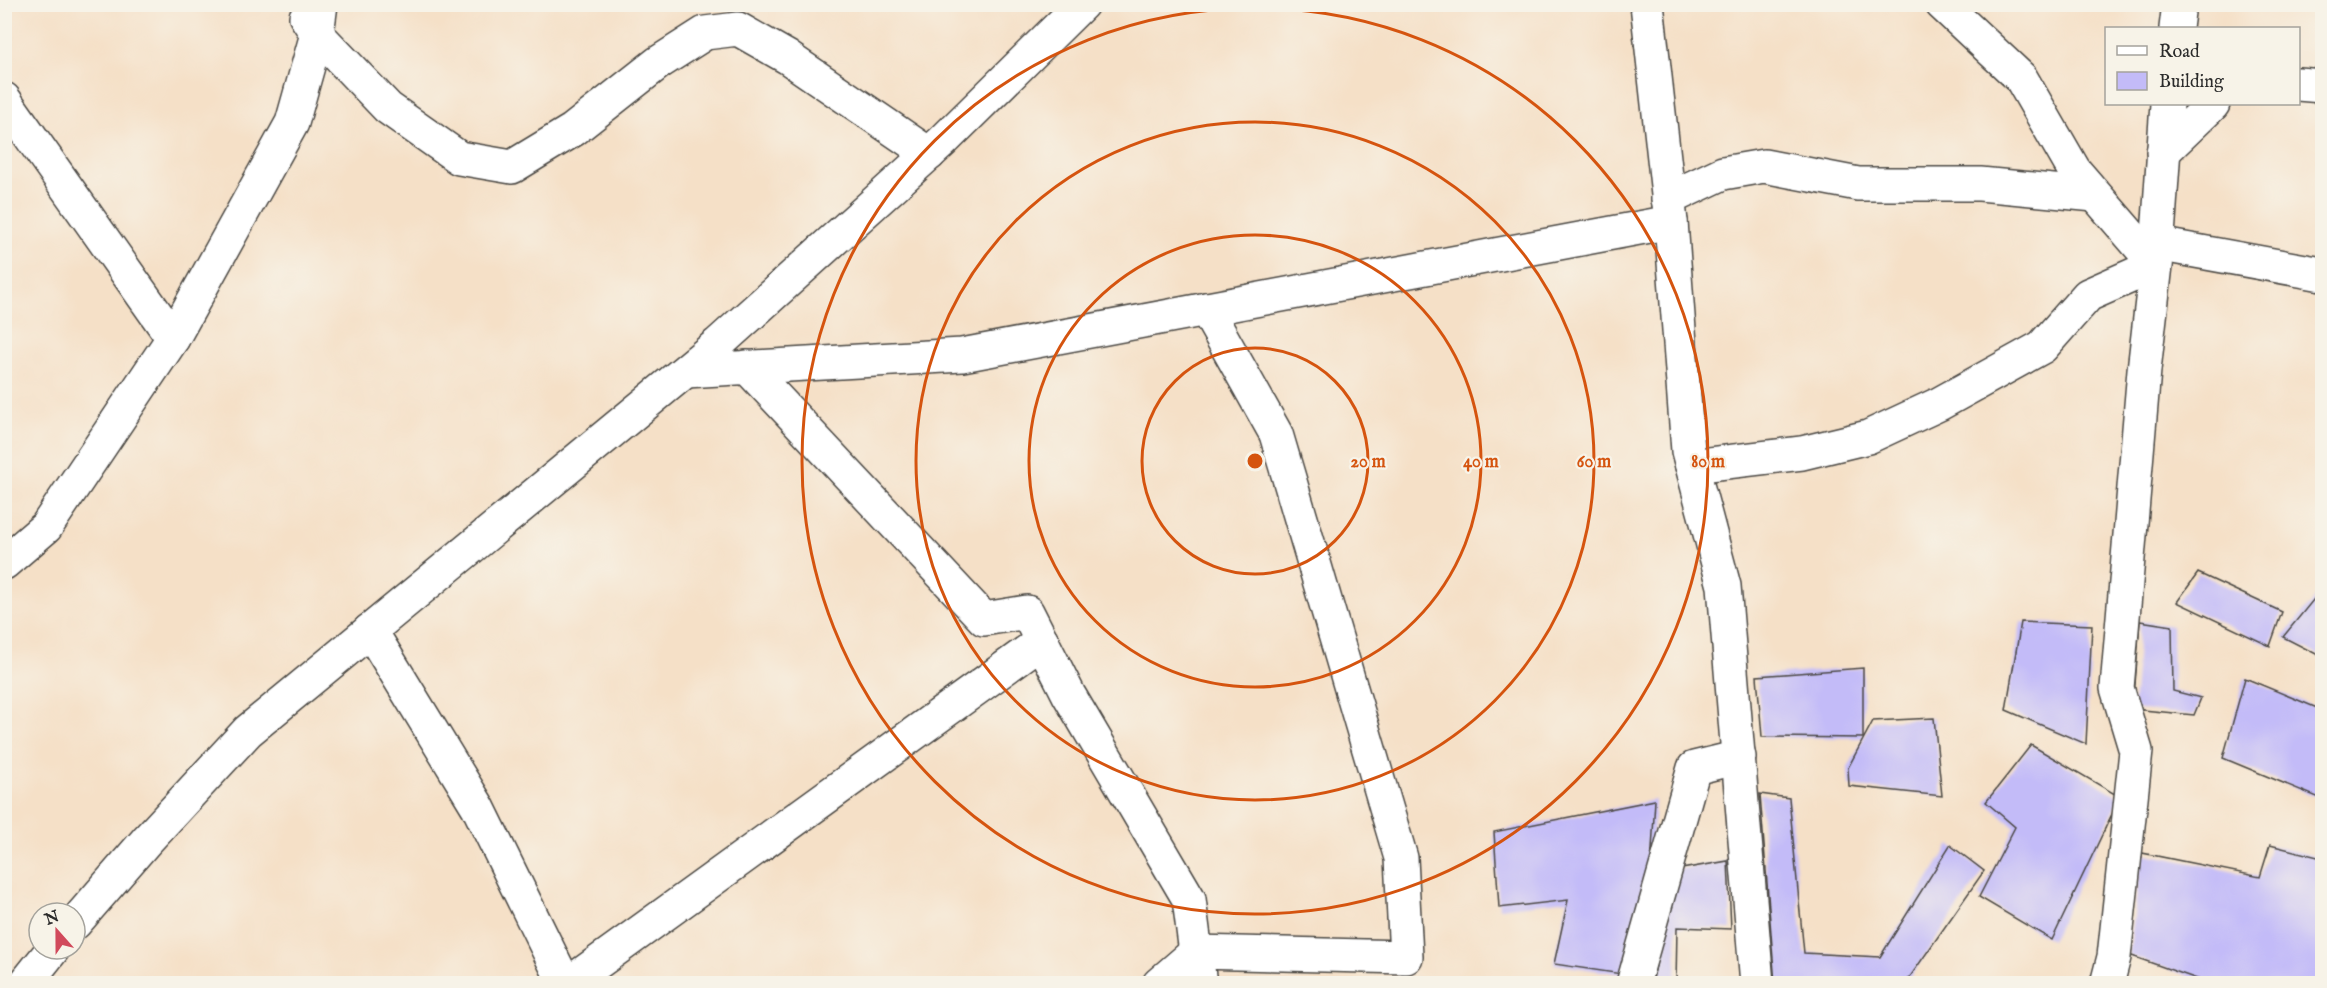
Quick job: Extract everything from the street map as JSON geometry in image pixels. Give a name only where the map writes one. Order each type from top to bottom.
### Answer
[{"type":"street","points":[[298,4],[319,19],[388,108],[459,158],[512,168],[573,130],[658,63],[705,33],[738,29],[787,57],[928,154]]},
{"type":"street","points":[[87,909],[147,840],[248,731],[686,371],[928,154],[1082,4]]},
{"type":"street","points":[[1647,4],[1670,210],[1688,451],[1724,586],[1757,984]]},
{"type":"street","points":[[1942,4],[2021,78],[2074,170],[2095,195],[2157,254],[2322,274]]},
{"type":"street","points":[[2176,27],[2180,4]]},
{"type":"street","points":[[4,562],[46,526],[173,338],[292,123],[319,19]]},
{"type":"street","points":[[2300,84],[2322,86]]},
{"type":"street","points":[[4,99],[173,338]]},
{"type":"street","points":[[2106,984],[2114,957],[2136,751],[2117,688],[2144,370],[2157,254],[2167,105]]},
{"type":"street","points":[[2163,152],[2211,105]]},
{"type":"street","points":[[686,371],[962,355],[1206,309],[1670,210],[1723,173],[1764,166],[1858,183],[1980,184],[2095,195]]},
{"type":"street","points":[[1692,466],[1802,453],[1868,437],[1939,404],[2042,347],[2088,296],[2157,254]]},
{"type":"street","points":[[1159,984],[1198,968],[1407,970],[1401,858],[1276,435],[1206,309]]},
{"type":"street","points":[[747,367],[984,619],[1027,612],[1070,695],[1188,899],[1198,968]]},
{"type":"street","points":[[370,630],[478,807],[566,984],[1042,641]]},
{"type":"street","points":[[1633,984],[1694,768],[1739,757]]},
{"type":"street","points":[[25,984],[43,961]]},
{"type":"building","points":[[2198,573],[2282,612],[2270,646],[2177,602]]},
{"type":"building","points":[[2322,589],[2322,657],[2283,637]]},
{"type":"building","points":[[2140,621],[2172,626],[2173,691],[2201,698],[2194,715],[2133,709]]},
{"type":"building","points":[[2021,622],[2092,625],[2086,744],[2006,710]]},
{"type":"building","points":[[1863,668],[1863,738],[1762,737],[1757,676]]},
{"type":"building","points":[[2245,678],[2322,710],[2322,799],[2223,758]]},
{"type":"building","points":[[1934,718],[1942,796],[1849,786],[1848,768],[1873,721]]},
{"type":"building","points":[[2031,745],[2120,797],[2052,940],[1979,897],[2015,827],[1986,802]]},
{"type":"building","points":[[1760,794],[1789,798],[1804,953],[1880,957],[1950,845],[1984,871],[1905,984],[1775,984]]},
{"type":"building","points":[[1655,800],[1650,882],[1635,976],[1554,964],[1568,900],[1499,908],[1494,832]]},
{"type":"building","points":[[2270,845],[2322,858],[2322,968],[2316,984],[2211,984],[2129,955],[2142,853],[2260,877]]},
{"type":"building","points":[[1728,861],[1731,929],[1677,927],[1676,984],[1652,984],[1676,870]]}]
